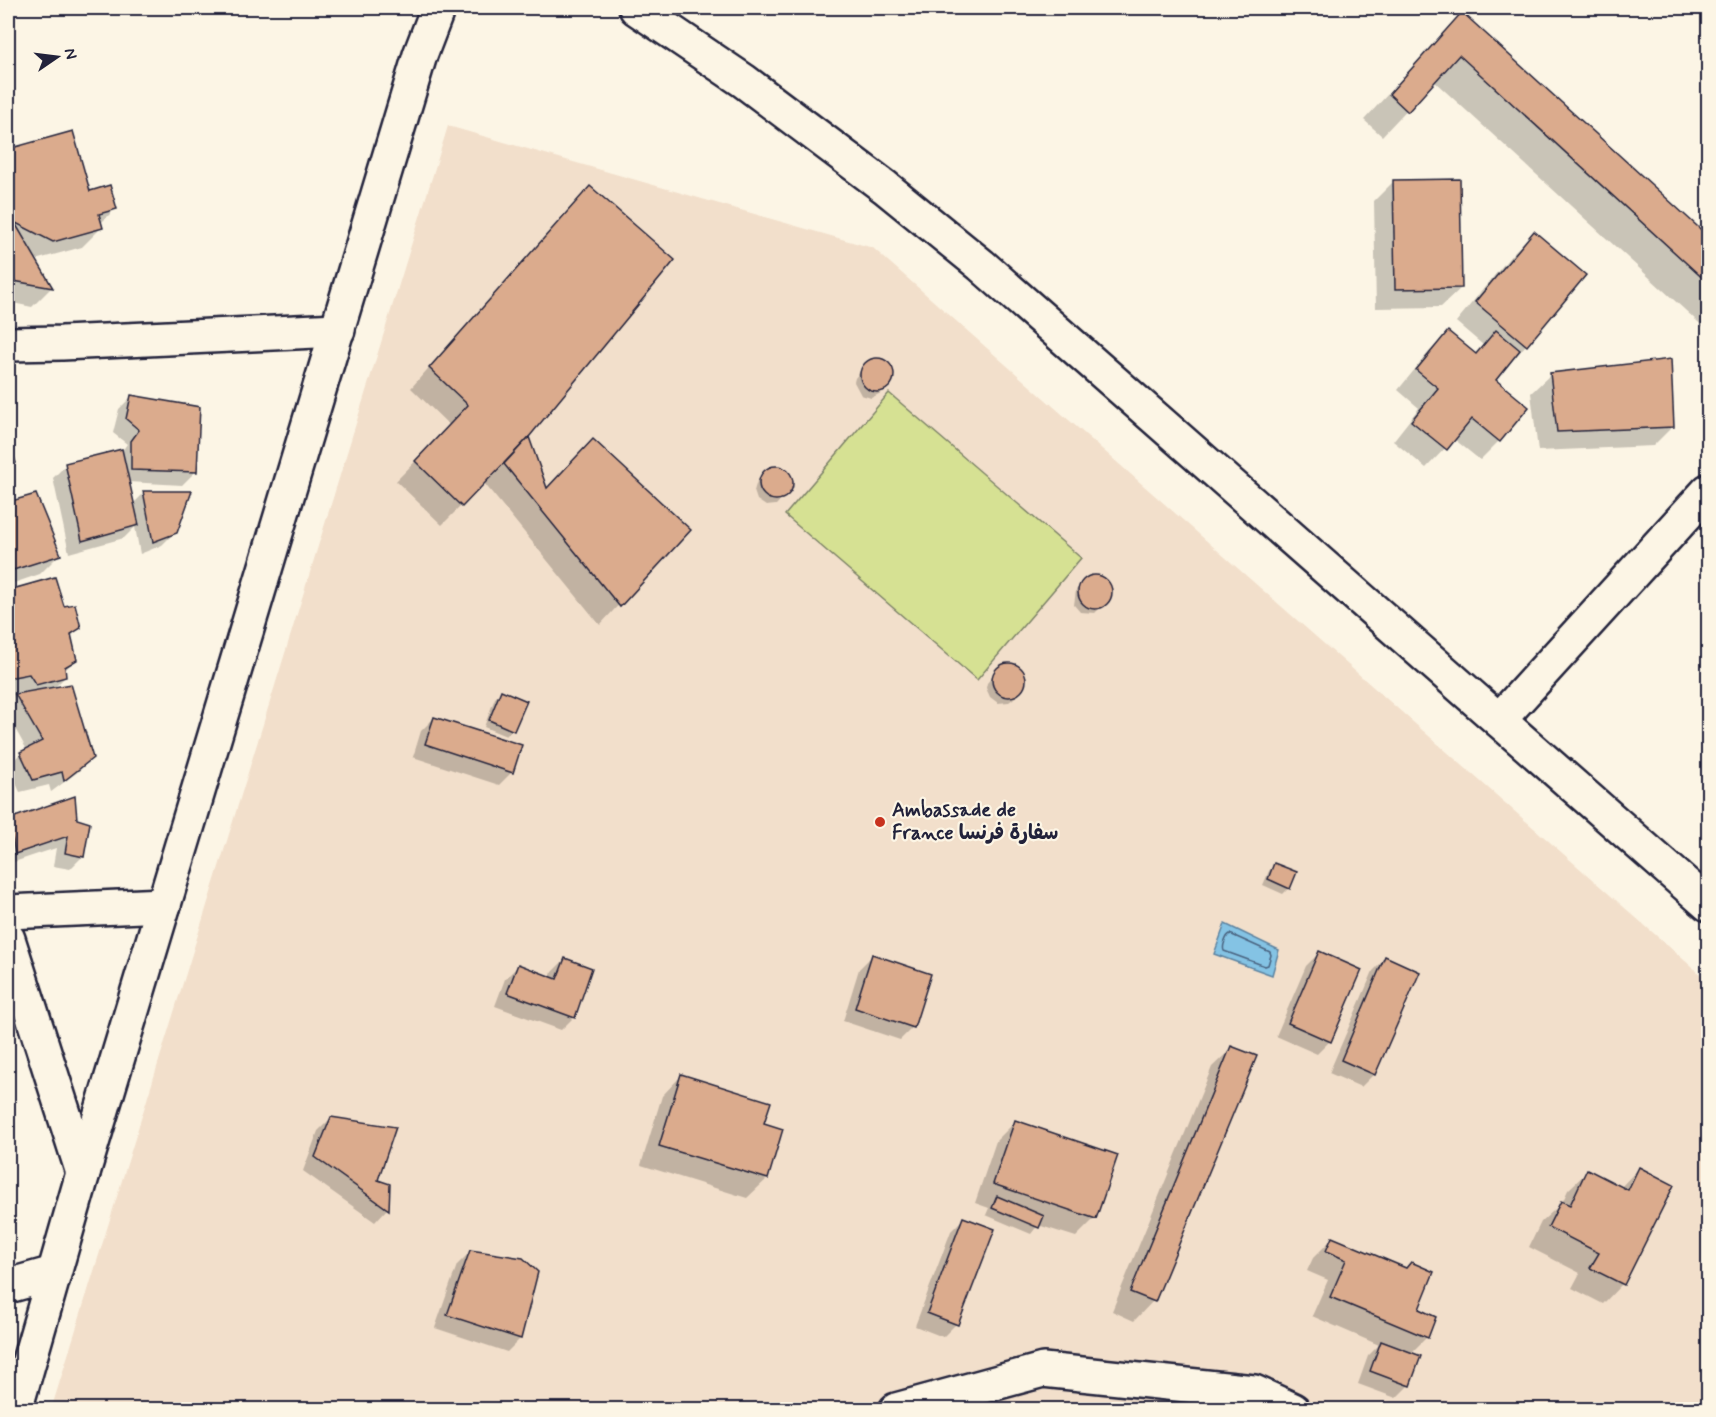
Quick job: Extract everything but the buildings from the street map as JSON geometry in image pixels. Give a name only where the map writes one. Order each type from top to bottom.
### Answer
[{"type":"street","points":[[15,1410],[83,1173],[420,55],[438,8]]},
{"type":"street","points":[[636,8],[754,88],[885,187],[981,265],[1708,904]]},
{"type":"street","points":[[8,344],[338,330]]},
{"type":"street","points":[[1499,720],[1707,495]]},
{"type":"street","points":[[8,912],[164,905]]},
{"type":"street","points":[[8,939],[83,1173]]},
{"type":"street","points":[[8,1286],[54,1273]]},
{"type":"street","points":[[896,1410],[1043,1370],[1254,1392],[1293,1410]]},
{"type":"shaded area","name":"Ambassade de France سفارة فرنسا","points":[[448,126],[873,248],[1708,981],[1708,1409],[51,1410]]},
{"type":"green space","points":[[889,393],[1081,558],[977,680],[785,515]]},
{"type":"water","points":[[1225,924],[1279,950],[1272,975],[1214,954]]},
{"type":"place","name":"Ambassade de France سفارة فرنسا","points":[[880,822]]}]
